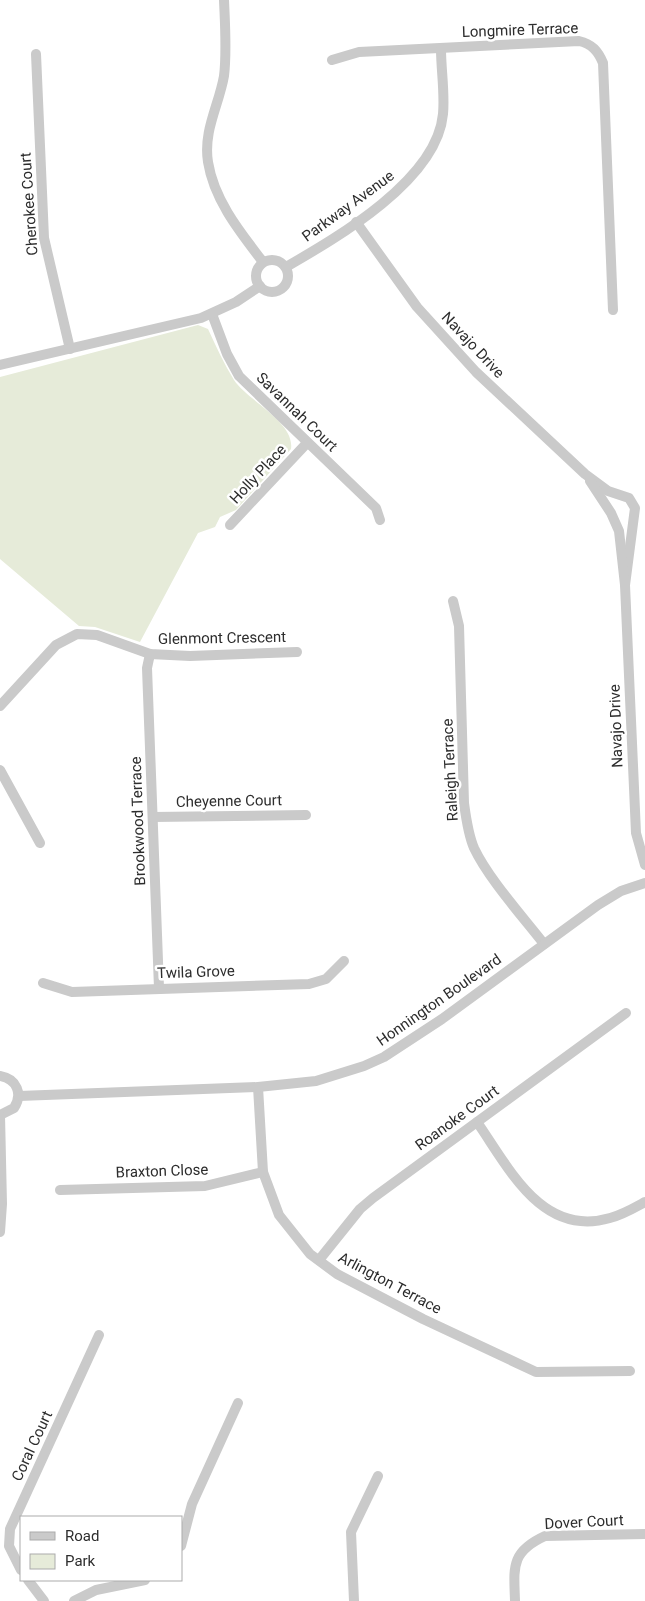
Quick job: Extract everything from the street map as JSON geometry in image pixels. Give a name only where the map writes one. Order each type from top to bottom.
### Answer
[{"type":"street","points":[[224,0],[225,66],[208,130],[208,160],[220,197],[239,231],[263,262]]},
{"type":"street","name":"Longmire Terrace","points":[[332,60],[359,52],[579,41],[590,44],[598,52],[603,63],[613,310]]},
{"type":"street","name":"Parkway Avenue","points":[[286,267],[356,222],[400,188],[418,170],[430,151],[443,114],[441,49]]},
{"type":"street","name":"Cherokee Court","points":[[36,54],[44,238],[70,349]]},
{"type":"street","name":"Navajo Drive","points":[[356,222],[417,307],[476,372],[585,474],[608,491],[628,498],[635,508],[625,585]]},
{"type":"street","points":[[278,260],[286,267],[288,282],[279,291],[266,291],[260,286],[256,276],[263,262],[278,260]]},
{"type":"street","points":[[0,365],[174,325],[212,314],[260,286]]},
{"type":"street","name":"Savannah Court","points":[[212,314],[239,376],[376,508],[380,520]]},
{"type":"street","name":"Holly Place","points":[[230,525],[308,443]]},
{"type":"street","name":"Navajo Drive","points":[[585,474],[611,513],[618,531],[625,585],[636,825],[645,865]]},
{"type":"street","name":"Raleigh Terrace","points":[[452,601],[459,626],[464,803],[468,830],[474,848],[484,864],[544,944]]},
{"type":"street","name":"Glenmont Crescent","points":[[0,706],[56,645],[69,637],[85,633],[97,635],[150,654],[190,656],[297,652]]},
{"type":"street","name":"Brookwood Terrace","points":[[150,654],[147,668],[159,988]]},
{"type":"street","points":[[0,770],[40,843]]},
{"type":"street","name":"Cheyenne Court","points":[[152,817],[306,814]]},
{"type":"street","name":"Honnington Boulevard","points":[[19,1096],[258,1087],[316,1080],[364,1066],[384,1057],[598,905],[622,891],[645,883]]},
{"type":"street","name":"Twila Grove","points":[[43,983],[72,992],[309,984],[326,979],[344,960]]},
{"type":"street","name":"Roanoke Court","points":[[319,1260],[360,1209],[373,1198],[626,1013]]},
{"type":"street","points":[[0,1076],[13,1081],[19,1096],[14,1108],[0,1115],[2,1204],[0,1232]]},
{"type":"street","name":"Arlington Terrace","points":[[258,1087],[263,1172],[279,1215],[291,1232],[319,1260],[337,1274],[536,1372],[630,1371]]},
{"type":"street","points":[[477,1122],[527,1193],[550,1212],[582,1221],[596,1221],[622,1214],[645,1202]]},
{"type":"street","name":"Braxton Close","points":[[60,1190],[205,1186],[263,1172]]},
{"type":"street","name":"Coral Court","points":[[20,1568],[9,1546],[10,1529],[99,1335]]},
{"type":"street","points":[[182,1542],[192,1504],[238,1403]]},
{"type":"street","points":[[354,1601],[351,1532],[378,1476]]},
{"type":"street","name":"Dover Court","points":[[515,1601],[515,1562],[523,1550],[544,1536],[645,1534]]},
{"type":"street","points":[[29,1581],[44,1601]]},
{"type":"street","points":[[74,1601],[96,1590],[140,1581]]},
{"type":"green space","points":[[198,325],[208,329],[234,380],[286,430],[290,439],[291,449],[236,510],[220,517],[215,527],[198,533],[140,642],[95,627],[79,626],[0,559],[0,377]]}]
